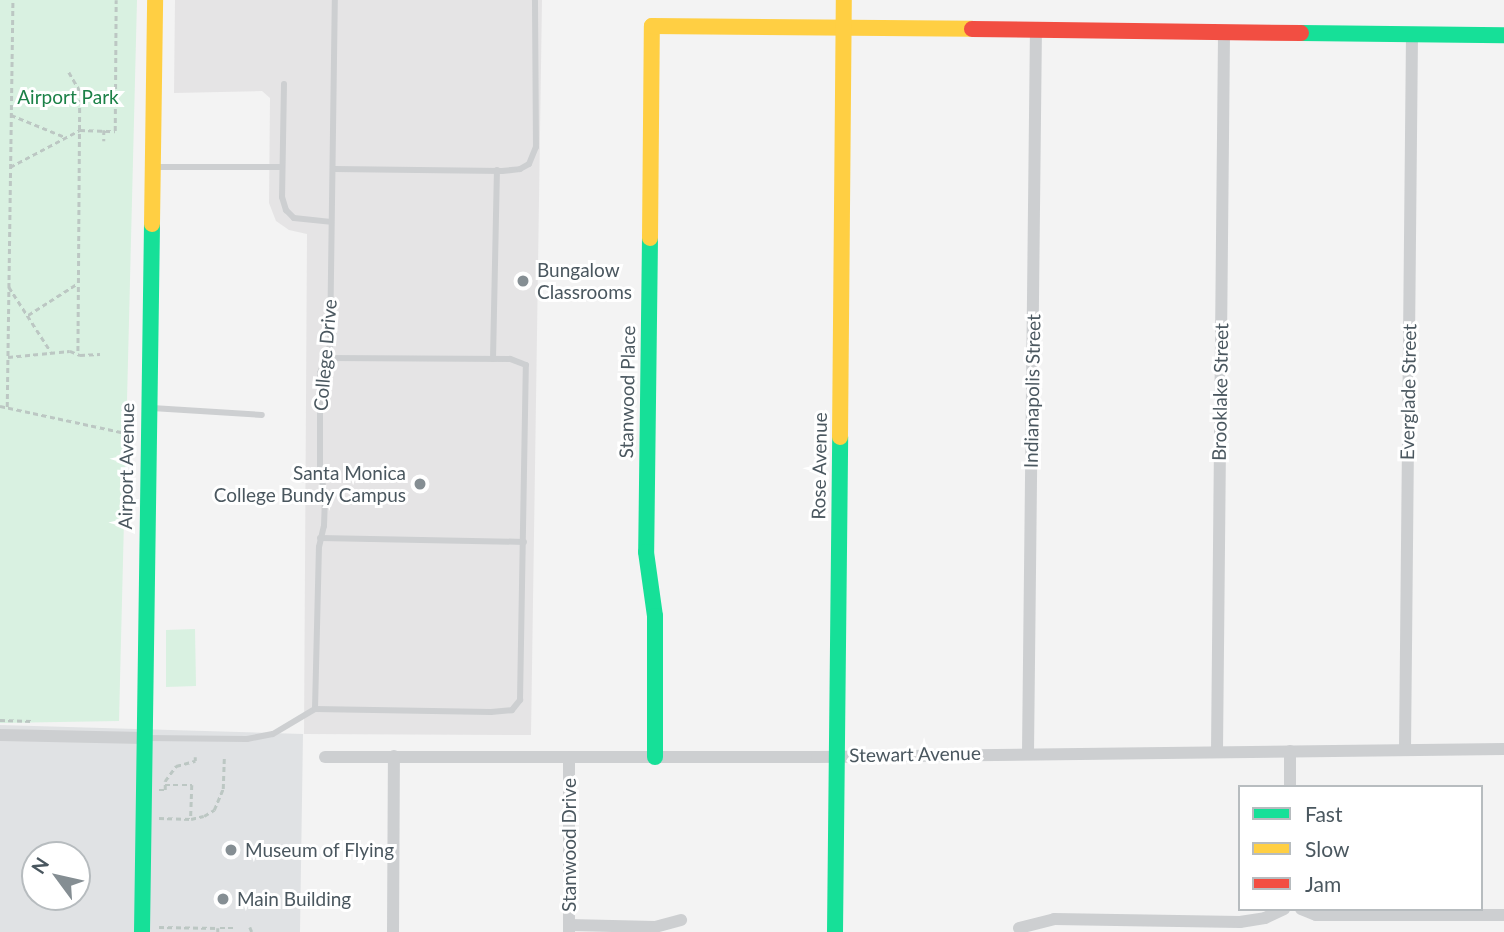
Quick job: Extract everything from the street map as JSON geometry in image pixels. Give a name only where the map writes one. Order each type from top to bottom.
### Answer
[{"type":"street","name":"Airport Avenue","points":[[148,930],[144,738],[155,0]]},
{"type":"street","name":"Rose Avenue","points":[[835,932],[844,0]]},
{"type":"street","name":"Stanwood Place","points":[[655,757],[655,616],[646,552],[652,26],[843,28]]},
{"type":"street","points":[[843,28],[1504,35]]},
{"type":"street","name":"Indianapolis Street","points":[[1028,752],[1036,30]]},
{"type":"street","name":"Brooklake Street","points":[[1217,751],[1224,32]]},
{"type":"street","name":"Everglade Street","points":[[1405,750],[1412,34]]},
{"type":"street","points":[[0,735],[144,738]]},
{"type":"street","name":"Stewart Avenue","points":[[325,757],[655,757],[1504,748]]},
{"type":"street","points":[[1290,751],[1290,785]]},
{"type":"street","points":[[393,932],[394,756]]},
{"type":"street","name":"Stanwood Drive","points":[[569,757],[569,929]]},
{"type":"street","points":[[1019,928],[1054,919],[1240,922],[1265,918],[1280,911]]},
{"type":"street","points":[[1306,911],[1316,915],[1504,915]]},
{"type":"street","points":[[569,929],[655,927],[681,920]]},
{"type":"lane","name":"College Drive","points":[[315,709],[320,538],[324,526],[325,497],[320,470],[320,373],[330,345],[335,0]]},
{"type":"lane","points":[[334,169],[497,170],[520,169],[528,164],[536,147],[535,0]]},
{"type":"lane","points":[[284,84],[282,197],[286,210],[295,218],[331,222]]},
{"type":"lane","points":[[151,167],[282,167]]},
{"type":"lane","points":[[493,359],[497,170]]},
{"type":"lane","points":[[144,738],[247,739],[273,734],[315,709],[512,710],[520,701],[528,374],[526,365],[519,361],[493,359],[326,358]]},
{"type":"lane","points":[[148,408],[262,415]]},
{"type":"lane","points":[[320,538],[524,542]]},
{"type":"path","points":[[8,407],[13,0]]},
{"type":"path","points":[[10,167],[80,130],[115,131],[116,0]]},
{"type":"path","points":[[69,72],[80,91],[78,354]]},
{"type":"path","points":[[11,115],[65,137]]},
{"type":"path","points":[[104,130],[104,141]]},
{"type":"path","points":[[28,315],[78,283]]},
{"type":"path","points":[[9,287],[51,352]]},
{"type":"path","points":[[8,357],[70,351],[78,354],[100,354]]},
{"type":"path","points":[[0,406],[138,435]]},
{"type":"path","points":[[156,790],[165,790],[176,766],[195,761],[195,757]]},
{"type":"path","points":[[156,818],[191,819],[204,816],[220,801],[224,757]]},
{"type":"path","points":[[165,785],[192,785],[191,819]]},
{"type":"path","points":[[250,927],[252,932]]},
{"type":"path","points":[[148,930],[234,928]]},
{"type":"shaded area","name":"Santa Monica College Bundy Campus","points":[[175,0],[542,0],[531,735],[304,734],[307,234],[289,230],[276,221],[269,203],[270,98],[262,91],[174,93]]},
{"type":"shaded area","points":[[0,725],[303,734],[300,932],[0,932]]},
{"type":"green space","name":"Airport Park","points":[[0,0],[137,0],[119,721],[0,723]]},
{"type":"green space","points":[[195,629],[196,686],[166,687],[166,630]]},
{"type":"traffic: fast","points":[[1301,33],[1504,35]]},
{"type":"traffic: fast","points":[[142,932],[152,224]]},
{"type":"traffic: fast","points":[[650,238],[646,552],[655,616],[655,757]]},
{"type":"traffic: fast","points":[[835,932],[840,437]]},
{"type":"traffic: slow","points":[[152,224],[155,0]]},
{"type":"traffic: slow","points":[[840,437],[844,0]]},
{"type":"traffic: slow","points":[[650,238],[652,26],[972,29]]},
{"type":"traffic: jam","points":[[972,29],[1301,33]]},
{"type":"place","name":"Bungalow Classrooms","points":[[523,281]]},
{"type":"place","name":"Santa Monica College Bundy Campus","points":[[420,484]]},
{"type":"place","name":"Museum of Flying","points":[[231,850]]},
{"type":"place","name":"Main Building","points":[[223,899]]}]
